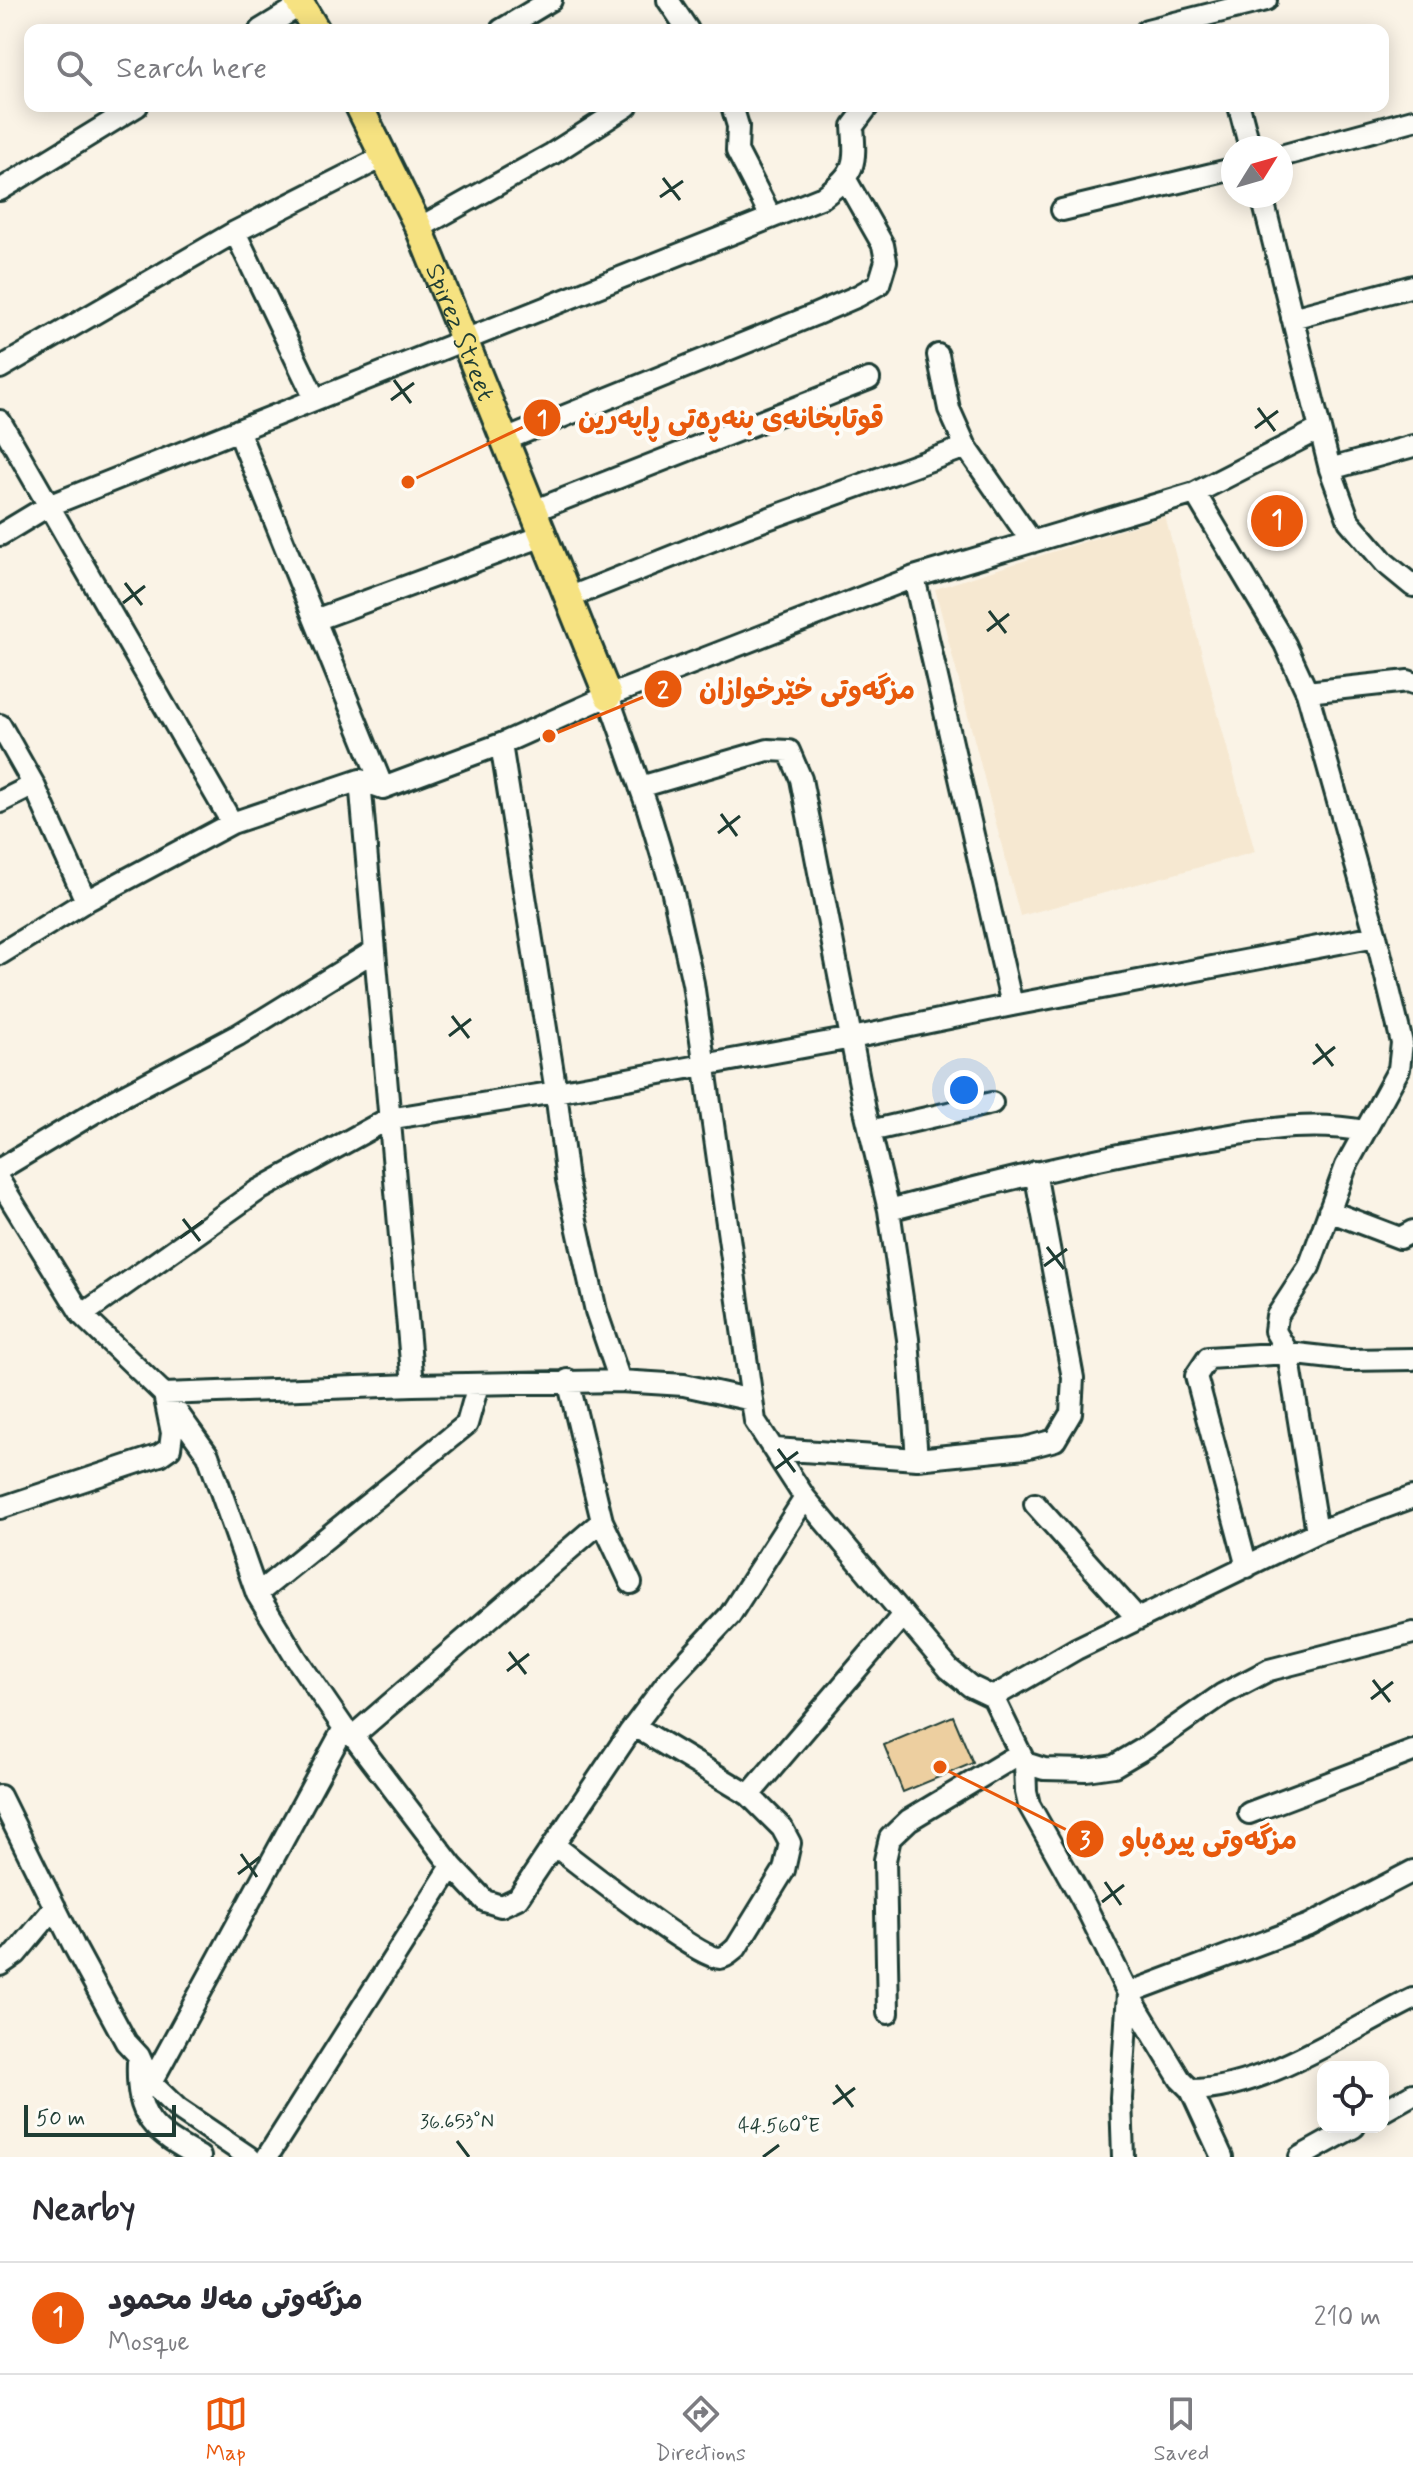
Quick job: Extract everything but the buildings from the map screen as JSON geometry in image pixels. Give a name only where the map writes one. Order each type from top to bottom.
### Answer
[{"type":"main road","points":[[300,2],[313,24]]},
{"type":"main road","name":"Spirez Street","points":[[367,112],[419,228],[608,696]]},
{"type":"street","points":[[511,24],[551,0]]},
{"type":"street","points":[[1173,24],[1266,0]]},
{"type":"street","points":[[269,24],[300,2]]},
{"type":"street","points":[[674,2],[685,24]]},
{"type":"street","points":[[0,190],[127,112]]},
{"type":"street","points":[[419,228],[552,154],[618,112]]},
{"type":"street","points":[[734,112],[738,126],[737,151],[771,217]]},
{"type":"street","points":[[0,535],[48,506],[823,197],[846,180],[855,159],[853,126],[864,112]]},
{"type":"street","points":[[1241,112],[1247,136]]},
{"type":"street","points":[[1293,153],[1413,120]]},
{"type":"street","points":[[0,368],[235,232],[385,156]]},
{"type":"street","points":[[1062,210],[1221,172]]},
{"type":"street","points":[[505,440],[814,315],[879,284],[886,261],[883,245],[846,180]]},
{"type":"street","points":[[1265,208],[1330,469],[1349,521],[1385,563],[1413,586]]},
{"type":"street","points":[[235,232],[315,399]]},
{"type":"street","points":[[1292,318],[1413,286]]},
{"type":"street","points":[[938,355],[949,409],[966,447],[1032,542]]},
{"type":"street","points":[[533,511],[869,379]]},
{"type":"street","points":[[0,421],[232,823]]},
{"type":"street","points":[[0,954],[86,901],[232,823],[360,780],[383,788],[501,744],[608,696],[914,577],[1195,493],[1320,429]]},
{"type":"street","points":[[238,430],[383,788]]},
{"type":"street","points":[[1330,469],[1413,446]]},
{"type":"street","points":[[568,598],[748,526],[966,447]]},
{"type":"street","points":[[1195,493],[1285,644],[1307,692],[1407,1042],[1399,1069],[1346,1166],[1309,1267],[1277,1316],[1275,1331],[1288,1353],[1317,1532]]},
{"type":"street","points":[[315,620],[543,536]]},
{"type":"street","points":[[914,577],[1012,1005]]},
{"type":"street","points":[[1307,692],[1408,681],[1413,683]]},
{"type":"street","points":[[608,696],[672,889],[693,983],[755,1421],[805,1498],[949,1669],[970,1686],[993,1697],[1022,1758],[1029,1805],[1083,1901],[1128,1993],[1180,2079],[1191,2090],[1222,2157]]},
{"type":"street","points":[[0,725],[34,785],[86,901]]},
{"type":"street","points":[[501,744],[567,1180],[596,1311],[620,1381]]},
{"type":"street","points":[[640,787],[768,750],[789,751],[801,779],[870,1131],[889,1210],[908,1339],[917,1459]]},
{"type":"street","points":[[360,780],[413,1385]]},
{"type":"street","points":[[0,802],[34,785]]},
{"type":"street","points":[[82,1315],[257,1191],[388,1119],[852,1038],[1376,936]]},
{"type":"street","points":[[0,1169],[115,1100],[238,1035],[374,951]]},
{"type":"street","points":[[870,1131],[992,1103]]},
{"type":"street","points":[[889,1210],[1133,1150],[1292,1125],[1331,1125],[1365,1131]]},
{"type":"street","points":[[775,1449],[917,1459],[1025,1448],[1055,1440],[1071,1413],[1073,1378],[1035,1172]]},
{"type":"street","points":[[0,1182],[82,1315],[164,1394],[208,1455],[257,1594],[296,1658],[348,1732],[452,1866],[485,1901],[501,1906],[518,1898],[634,1726],[668,1681],[730,1615],[805,1498]]},
{"type":"street","points":[[1329,1211],[1400,1238],[1413,1231]]},
{"type":"street","points":[[1247,1567],[1196,1376],[1208,1358],[1288,1353],[1349,1360],[1413,1359]]},
{"type":"street","points":[[164,1394],[568,1380],[684,1385],[752,1400]]},
{"type":"street","points":[[568,1380],[602,1521],[631,1583]]},
{"type":"street","points":[[257,1594],[467,1424],[478,1385]]},
{"type":"street","points":[[0,1508],[160,1455],[170,1448],[172,1433],[164,1394]]},
{"type":"street","points":[[993,1697],[1076,1649],[1317,1532],[1413,1497]]},
{"type":"street","points":[[1035,1504],[1138,1619]]},
{"type":"street","points":[[151,2083],[348,1732],[602,1521]]},
{"type":"street","points":[[749,1795],[903,1615]]},
{"type":"street","points":[[1022,1758],[1044,1769],[1086,1770],[1114,1766],[1223,1694],[1269,1670],[1413,1633]]},
{"type":"street","points":[[554,1845],[655,1921],[701,1951],[718,1958],[727,1956],[736,1948],[784,1870],[790,1843],[782,1828],[749,1795],[634,1726]]},
{"type":"street","points":[[1249,1813],[1413,1751]]},
{"type":"street","points":[[888,2013],[885,1860],[890,1838],[909,1820],[1022,1758]]},
{"type":"street","points":[[0,1796],[126,2042],[139,2056],[151,2083],[178,2109],[249,2157]]},
{"type":"street","points":[[267,2157],[452,1866]]},
{"type":"street","points":[[1128,1993],[1309,1925],[1413,1871]]},
{"type":"street","points":[[0,1965],[16,1954],[55,1907]]},
{"type":"street","points":[[1123,2157],[1121,2098],[1128,1993]]},
{"type":"street","points":[[1191,2090],[1212,2090],[1243,2081],[1324,2047],[1413,1999]]},
{"type":"street","points":[[139,2056],[137,2089],[144,2113],[160,2134],[200,2157]]},
{"type":"street","points":[[1389,2108],[1413,2094]]},
{"type":"street","points":[[1300,2157],[1343,2133]]},
{"type":"shaded area","points":[[1165,516],[1255,852],[1020,916],[935,589]]},
{"type":"place","name":"قوتابخانەی بنەڕەتی ڕاپەرین","points":[[408,482]]},
{"type":"place","name":"مزگه‌وتی مه‌لا محمود","points":[[1277,521]]},
{"type":"place","name":"مزگەوتی خێرخوازان","points":[[549,736]]},
{"type":"place","name":"مزگەوتی پیرەباو","points":[[940,1767]]}]
